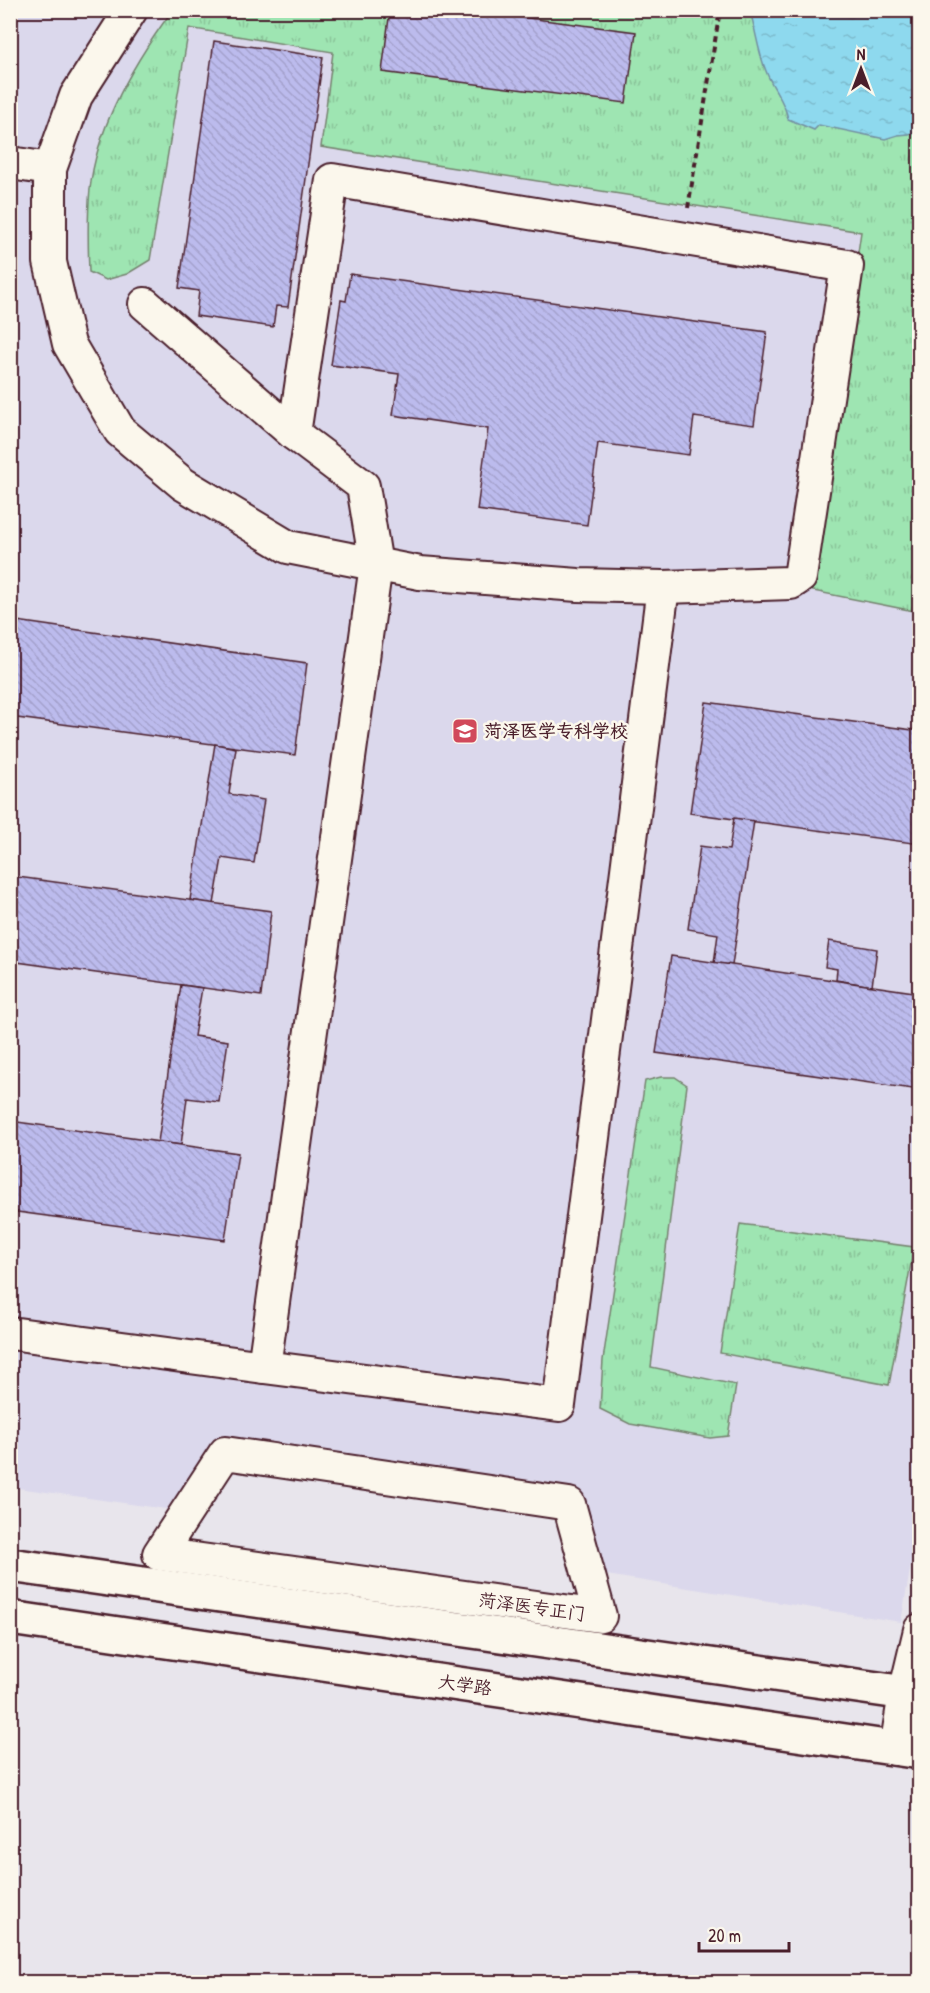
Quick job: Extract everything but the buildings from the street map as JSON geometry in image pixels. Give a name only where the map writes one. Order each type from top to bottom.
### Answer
[{"type":"main road","points":[[10,1565],[912,1694]]},
{"type":"main road","name":"大学路","points":[[10,1618],[908,1750]]},
{"type":"street","points":[[131,10],[76,96],[50,169],[50,262],[69,344],[120,430],[183,484],[288,547],[431,574],[578,585],[663,587],[791,583],[800,577],[847,266],[332,180],[294,434]]},
{"type":"street","points":[[10,163],[50,169]]},
{"type":"street","points":[[145,304],[294,434],[363,486],[376,564],[264,1367]]},
{"type":"street","points":[[10,1333],[559,1405],[663,587]]},
{"type":"street","name":"菏泽医专正门","points":[[225,1453],[569,1504],[600,1616],[159,1554],[225,1453]]},
{"type":"street","points":[[908,1750],[920,1630]]},
{"type":"path","points":[[683,239],[720,10]]},
{"type":"shaded area","name":"菏泽医学专科学校","points":[[11,11],[919,11],[920,1512],[901,1622],[588,1572],[569,1503],[224,1451],[187,1512],[11,1487]]},
{"type":"green space","points":[[172,11],[919,11],[919,612],[808,590],[861,232],[321,147],[333,52],[189,28],[150,260],[127,274],[106,280],[89,272],[88,210],[94,165],[109,118],[120,95],[158,30]]},
{"type":"green space","points":[[661,1077],[675,1077],[687,1085],[651,1367],[736,1385],[728,1436],[710,1438],[630,1424],[600,1409],[603,1360],[645,1081]]},
{"type":"green space","points":[[740,1224],[914,1247],[889,1385],[720,1353]]},
{"type":"water","points":[[750,11],[919,11],[919,133],[885,139],[819,125],[814,130],[788,119],[763,64]]},
{"type":"place","name":"菏泽医学专科学校","points":[[465,731]]}]
